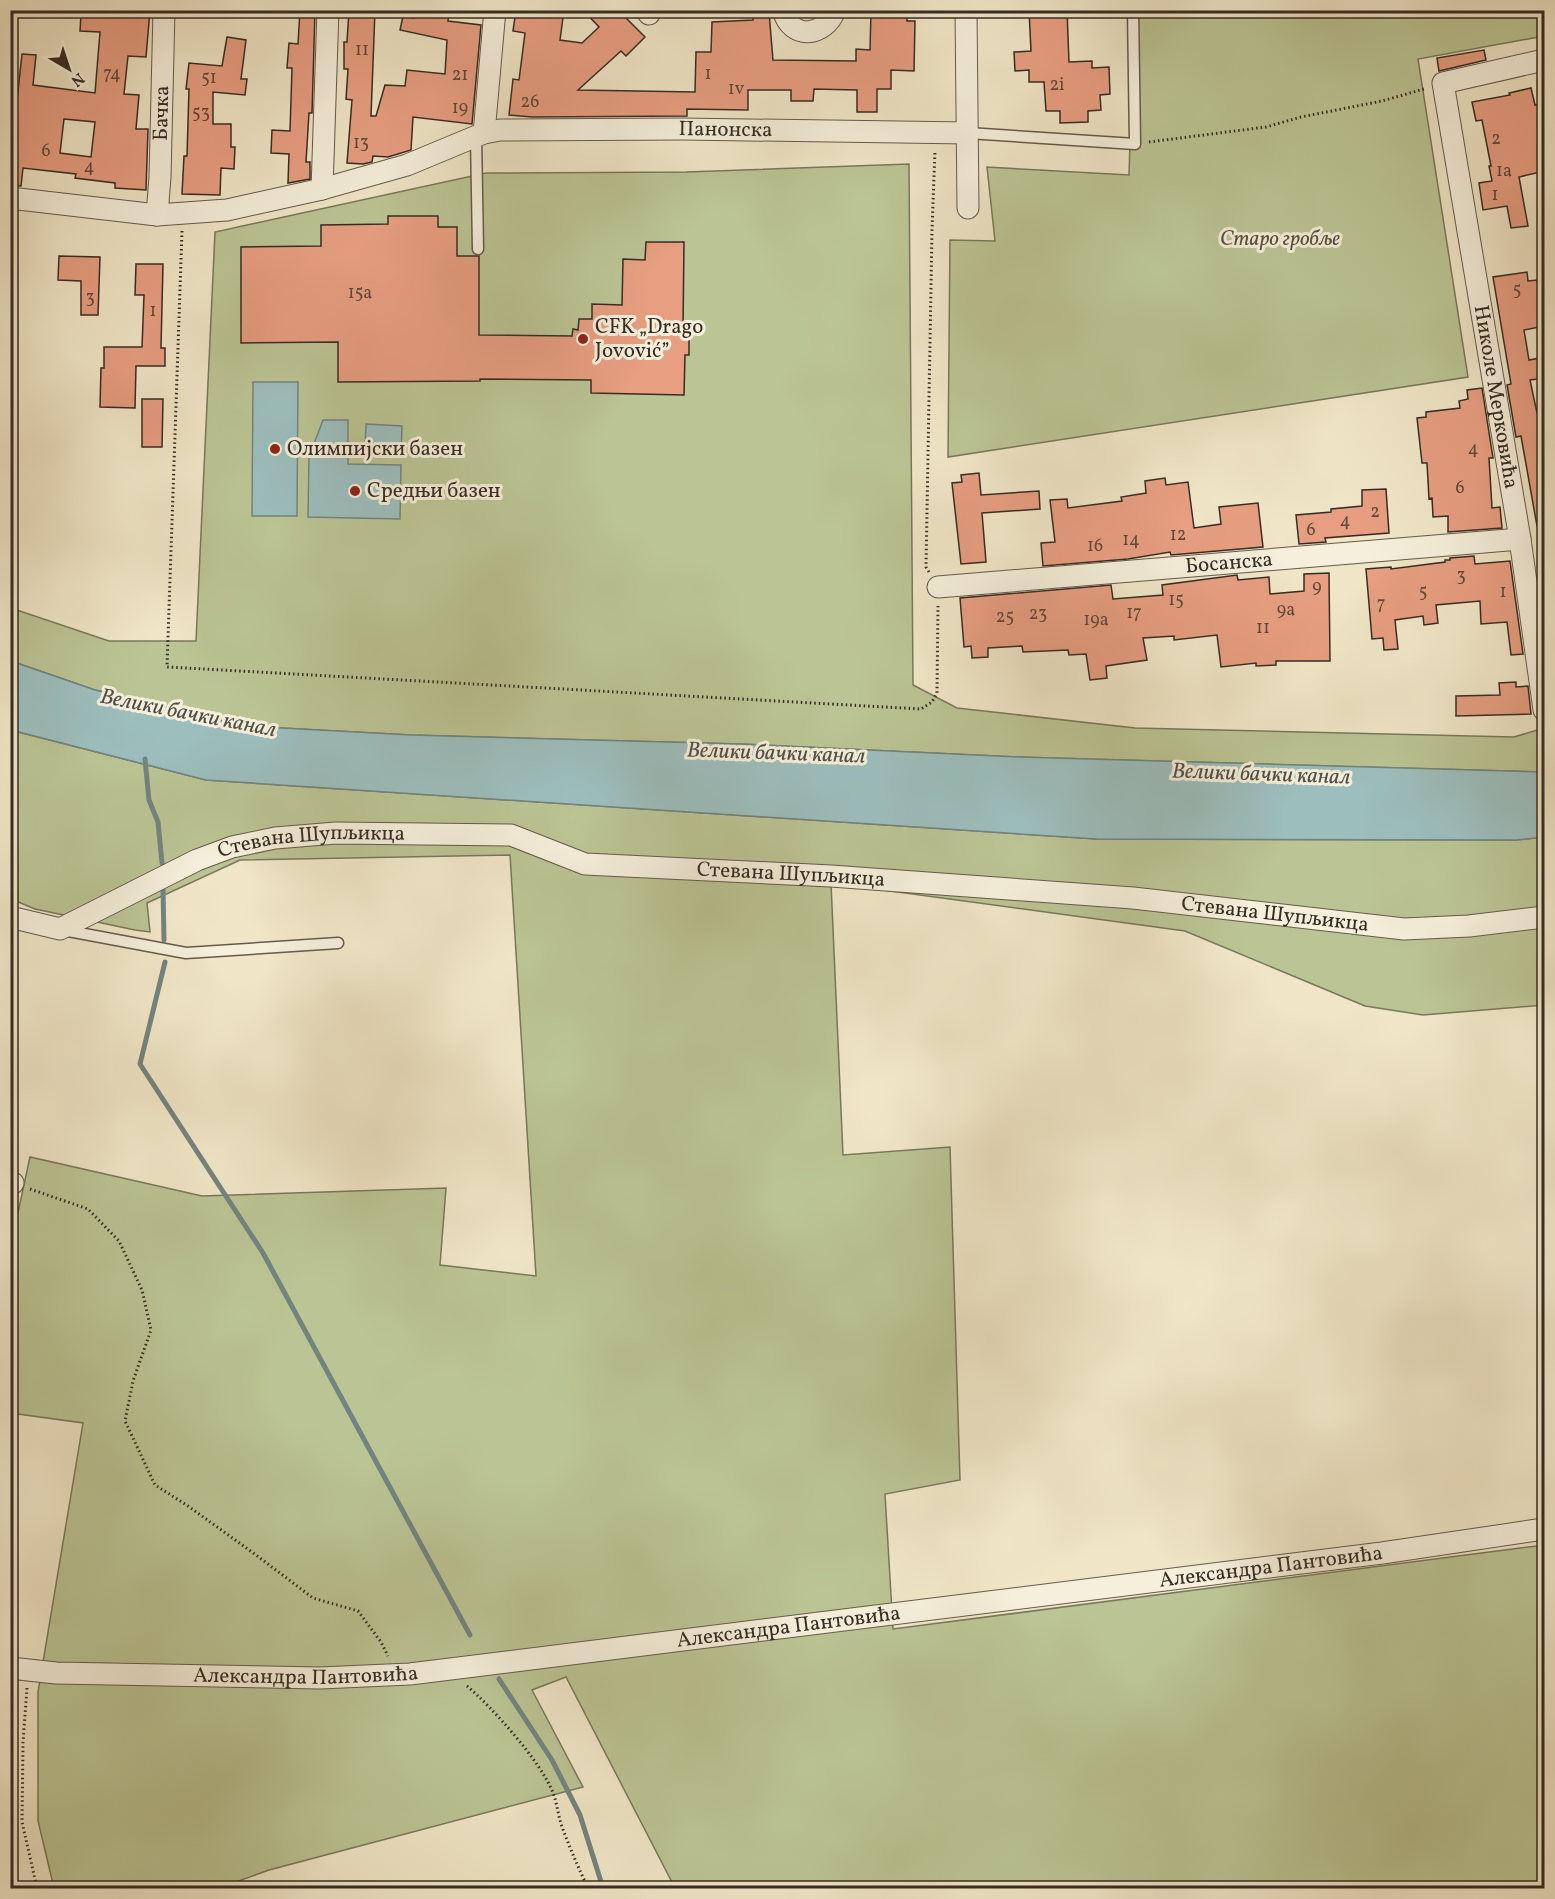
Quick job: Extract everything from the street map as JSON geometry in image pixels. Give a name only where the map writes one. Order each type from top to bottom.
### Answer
[{"type":"street","name":"Бачка","points":[[157,215],[164,10]]},
{"type":"street","points":[[322,189],[328,10]]},
{"type":"street","points":[[480,135],[495,10]]},
{"type":"street","points":[[783,10],[790,24],[795,28],[810,32],[827,24],[835,10]]},
{"type":"street","points":[[966,10],[968,208]]},
{"type":"street","points":[[1443,83],[1545,60]]},
{"type":"street","name":"Николе Мерковића","points":[[1443,83],[1520,539],[1545,710]]},
{"type":"street","name":"Панонска","points":[[10,198],[157,215],[227,210],[322,189],[407,165],[480,135],[500,130],[672,129],[968,133]]},
{"type":"street","name":"Босанска","points":[[938,587],[1520,539]]},
{"type":"street","name":"Стевана Шупљикца","points":[[60,929],[197,860],[232,847],[275,838],[336,833],[511,835],[585,864],[831,876],[1133,898],[1404,929],[1469,926],[1545,917]]},
{"type":"street","points":[[10,916],[60,929]]},
{"type":"street","name":"Александра Пантовића","points":[[19,1669],[67,1673],[320,1678],[397,1674],[1392,1552],[1545,1529]]},
{"type":"lane","points":[[968,133],[1135,144],[1133,10]]},
{"type":"lane","points":[[478,249],[480,135]]},
{"type":"lane","points":[[60,929],[186,953],[338,943]]},
{"type":"path","points":[[1135,144],[1266,127],[1301,117],[1382,101],[1443,83]]},
{"type":"path","points":[[183,214],[167,667],[921,709],[932,702],[938,693],[938,587],[926,567],[936,133]]},
{"type":"path","points":[[12,1183],[88,1209],[119,1241],[142,1290],[152,1330],[133,1381],[125,1421],[155,1485],[256,1555],[313,1598],[358,1611],[381,1642],[397,1674]]},
{"type":"path","points":[[19,1669],[23,1742],[22,1822],[37,1888]]},
{"type":"path","points":[[440,1670],[464,1684],[481,1698],[528,1752],[544,1775],[553,1792],[561,1823],[588,1888]]},
{"type":"green space","name":"Старо гробље","points":[[1134,11],[1544,11],[1544,36],[1418,59],[1468,377],[948,457],[950,240],[995,241],[987,167],[1129,175]]},
{"type":"green space","points":[[909,164],[913,685],[957,708],[1135,728],[1514,737],[1544,728],[1544,772],[1019,757],[740,744],[411,735],[243,726],[95,690],[11,661],[11,608],[109,641],[196,641],[215,232],[486,173],[686,172]]},
{"type":"green space","points":[[10,730],[206,780],[1097,839],[1516,840],[1544,837],[1544,1005],[1423,1015],[1365,1006],[1185,931],[831,883],[843,1155],[950,1147],[960,1480],[885,1494],[893,1629],[1544,1545],[1544,1888],[675,1888],[566,1677],[532,1690],[583,1787],[269,1870],[219,1888],[54,1888],[38,1821],[38,1692],[83,1423],[11,1413],[11,1245],[30,1157],[202,1196],[446,1188],[440,1265],[536,1276],[510,855],[240,860],[147,903],[150,932],[35,909],[11,899]]},
{"type":"water","name":"Олимпијски базен","points":[[253,382],[298,382],[297,516],[252,516]]},
{"type":"water","name":"Средњи базен","points":[[323,420],[348,420],[348,464],[401,465],[400,519],[308,517],[309,457]]},
{"type":"water","points":[[366,424],[402,426],[401,453],[365,451]]},
{"type":"water","name":"Велики бачки канал","points":[[11,661],[95,690],[243,726],[411,735],[740,744],[1019,757],[1544,772],[1544,837],[1516,840],[1097,839],[206,780],[11,730]]},
{"type":"building","points":[[125,10],[150,10],[146,57],[128,56],[124,94],[139,95],[136,129],[148,129],[146,190],[115,188],[115,183],[75,178],[76,174],[23,168],[21,186],[10,185],[10,139],[13,139],[22,54],[36,55],[33,85],[95,93],[100,32],[80,31],[81,14],[125,16]],"holes":[[[64,119],[95,122],[91,157],[60,153]]]},
{"type":"building","points":[[300,10],[315,10],[312,113],[309,113],[306,162],[310,162],[310,179],[288,183],[289,154],[271,153],[272,130],[290,131],[292,68],[287,68],[289,43],[298,44]]},
{"type":"building","points":[[349,10],[375,10],[371,116],[376,116],[385,85],[405,86],[407,70],[445,74],[447,40],[400,30],[403,16],[414,18],[416,10],[449,10],[448,21],[481,25],[472,124],[413,117],[411,150],[388,157],[373,156],[372,162],[363,164],[347,163],[352,100],[346,99],[348,69],[344,69],[344,42],[347,42]]},
{"type":"building","points":[[516,10],[564,10],[560,40],[582,43],[599,27],[583,10],[618,10],[645,37],[626,56],[621,51],[578,90],[695,92],[696,52],[711,52],[712,22],[753,20],[753,14],[769,12],[773,60],[856,61],[856,49],[870,50],[871,10],[907,10],[907,21],[915,21],[914,71],[891,70],[891,89],[877,89],[877,112],[857,112],[857,90],[814,89],[813,101],[791,101],[791,90],[748,90],[748,110],[687,109],[687,116],[532,117],[509,115],[513,79],[519,80],[525,33],[513,31]]},
{"type":"building","points":[[1029,10],[1067,10],[1069,62],[1092,61],[1092,68],[1109,67],[1110,94],[1100,95],[1101,110],[1088,111],[1088,122],[1060,123],[1060,111],[1046,111],[1044,82],[1029,82],[1029,70],[1015,71],[1014,52],[1031,51]]},
{"type":"building","points":[[227,37],[246,40],[241,79],[247,79],[245,95],[213,92],[213,124],[231,124],[231,147],[235,147],[234,169],[221,168],[220,195],[182,194],[184,156],[187,156],[189,89],[186,89],[189,63],[222,66]]},
{"type":"building","points":[[1484,50],[1486,60],[1439,71],[1437,58]]},
{"type":"building","points":[[1531,88],[1535,105],[1545,103],[1545,171],[1519,177],[1528,226],[1511,228],[1507,206],[1483,210],[1479,183],[1492,181],[1489,166],[1491,166],[1482,120],[1476,121],[1472,102],[1510,95],[1509,93]]},
{"type":"building","points":[[388,216],[438,216],[438,227],[457,227],[457,256],[479,256],[479,335],[572,336],[573,329],[578,330],[579,319],[592,319],[592,304],[622,305],[623,259],[645,260],[646,242],[684,242],[683,330],[689,330],[689,355],[685,355],[684,395],[591,393],[591,380],[480,379],[480,381],[338,382],[338,342],[241,343],[241,247],[321,246],[321,225],[388,224]]},
{"type":"building","points":[[59,256],[100,257],[98,315],[81,315],[81,281],[58,280]]},
{"type":"building","points":[[136,264],[163,264],[161,348],[165,348],[165,366],[136,366],[135,408],[100,407],[104,347],[142,347],[144,295],[135,295]]},
{"type":"building","points":[[1527,272],[1528,281],[1537,280],[1539,291],[1545,290],[1545,326],[1524,330],[1529,360],[1545,357],[1545,378],[1530,380],[1537,413],[1545,411],[1545,525],[1537,526],[1521,436],[1516,437],[1507,385],[1511,384],[1493,277]]},
{"type":"building","points":[[1482,388],[1493,458],[1489,458],[1492,508],[1500,507],[1502,528],[1448,532],[1448,516],[1433,517],[1432,498],[1429,499],[1427,463],[1422,463],[1417,418],[1426,417],[1426,412],[1460,408],[1459,401],[1468,399],[1467,390]]},
{"type":"building","points":[[142,399],[163,399],[162,447],[142,447]]},
{"type":"building","points":[[979,473],[981,495],[1039,491],[1040,509],[982,513],[986,562],[961,564],[952,483],[962,482],[961,475]]},
{"type":"building","points":[[1165,478],[1166,485],[1188,482],[1194,528],[1221,524],[1219,507],[1258,503],[1263,547],[1171,555],[1170,552],[1128,559],[1043,566],[1041,543],[1055,542],[1050,500],[1067,499],[1068,508],[1122,501],[1121,497],[1146,493],[1145,481]]},
{"type":"building","points":[[1386,489],[1389,533],[1325,538],[1326,542],[1299,544],[1296,515],[1362,506],[1362,490]]},
{"type":"building","points":[[1474,556],[1475,564],[1510,561],[1523,654],[1511,655],[1507,622],[1481,624],[1480,601],[1436,605],[1438,623],[1424,625],[1423,616],[1395,620],[1398,649],[1384,650],[1383,638],[1372,639],[1366,569],[1391,567],[1391,569]]},
{"type":"building","points":[[1329,573],[1330,661],[1276,661],[1276,665],[1256,666],[1256,663],[1221,667],[1217,635],[1174,640],[1174,636],[1143,638],[1147,660],[1106,666],[1107,678],[1090,680],[1086,654],[1069,655],[1068,650],[1023,652],[1022,646],[988,648],[988,657],[972,658],[971,646],[964,647],[960,598],[1111,585],[1113,599],[1163,595],[1162,585],[1237,575],[1238,580],[1269,577],[1270,594],[1304,591],[1304,574]]},
{"type":"building","points":[[1516,682],[1516,687],[1528,686],[1531,714],[1456,716],[1456,696],[1500,695],[1499,683]]},
{"type":"waterway","points":[[145,759],[149,800],[158,822],[162,863]]},
{"type":"waterway","points":[[163,889],[164,940]]},
{"type":"waterway","points":[[165,962],[140,1064],[263,1253],[470,1635]]},
{"type":"waterway","points":[[499,1679],[552,1760],[580,1815],[603,1888]]},
{"type":"place","name":"CFK „Drago Jovović”","points":[[583,339]]},
{"type":"place","name":"Олимпијски базен","points":[[275,449]]},
{"type":"place","name":"Средњи базен","points":[[355,491]]}]
